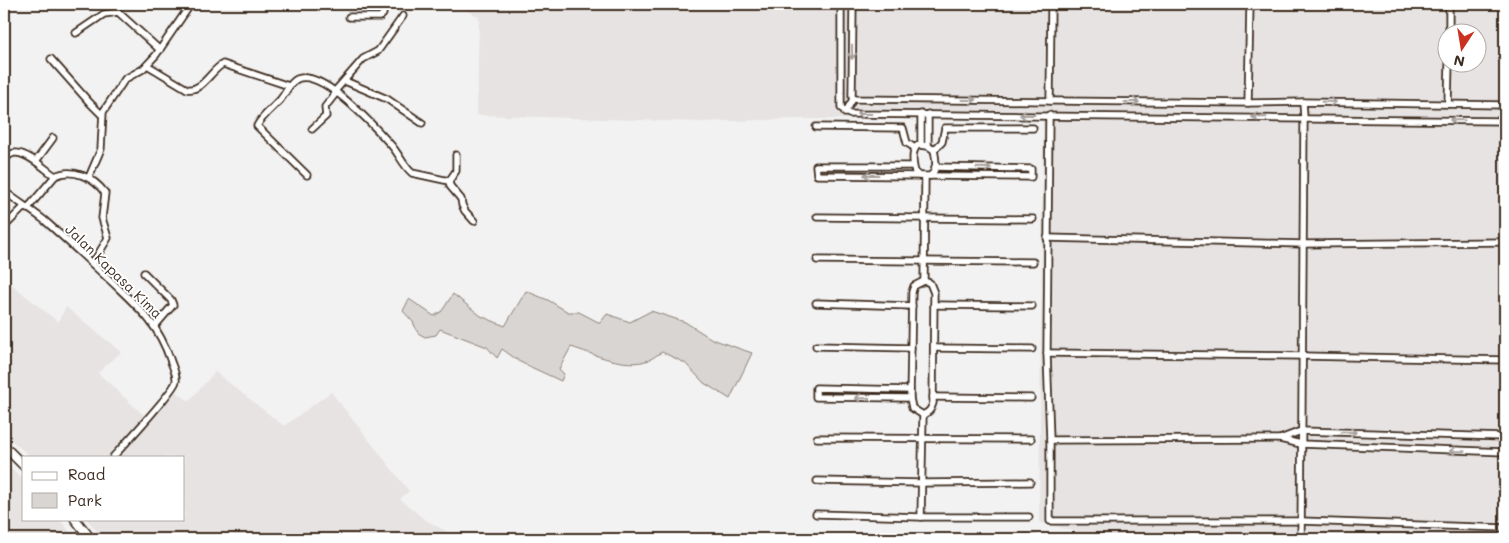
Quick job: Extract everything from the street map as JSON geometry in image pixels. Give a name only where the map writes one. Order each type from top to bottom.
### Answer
[{"type":"main road","points":[[4,446],[22,464]]},
{"type":"main road","points":[[76,520],[91,539]]},
{"type":"street","points":[[90,178],[100,149],[102,115],[125,80],[147,65],[160,50],[191,4]]},
{"type":"street","points":[[348,17],[380,17],[384,14],[383,4]]},
{"type":"street","points":[[840,4],[840,98],[841,108],[849,114],[1505,121]]},
{"type":"street","points":[[845,112],[853,99],[853,4]]},
{"type":"street","points":[[1050,101],[1051,4]]},
{"type":"street","points":[[1248,103],[1250,4]]},
{"type":"street","points":[[1449,4],[1449,22]]},
{"type":"street","points":[[76,33],[104,14],[118,12],[160,50]]},
{"type":"street","points":[[312,129],[326,116],[325,107],[362,59],[378,52],[403,16]]},
{"type":"street","points":[[51,59],[102,115]]},
{"type":"street","points":[[147,65],[187,89],[192,90],[223,64],[289,86]]},
{"type":"street","points":[[1448,104],[1449,72]]},
{"type":"street","points":[[307,175],[258,127],[259,122],[282,98],[289,86],[298,79],[308,78],[336,92],[372,124],[393,147],[412,173],[449,181]]},
{"type":"street","points":[[345,81],[387,100],[422,123]]},
{"type":"street","points":[[853,99],[1505,105]]},
{"type":"street","points":[[1301,539],[1304,118],[1302,102]]},
{"type":"street","points":[[921,114],[921,145]]},
{"type":"street","points":[[928,114],[928,146]]},
{"type":"street","points":[[1050,115],[1047,238],[1047,353],[1050,440],[1049,520],[1052,522],[1301,521],[1505,528]]},
{"type":"street","points":[[816,127],[903,128],[907,143],[915,148]]},
{"type":"street","points":[[915,148],[913,166],[915,172],[925,176],[933,173],[935,167],[934,150],[942,142],[945,128],[1033,128]]},
{"type":"street","points":[[36,161],[53,138]]},
{"type":"street","points":[[915,148],[921,145],[928,146],[934,150]]},
{"type":"street","points":[[4,159],[14,153],[36,161],[55,176]]},
{"type":"street","points":[[449,181],[456,171],[456,155]]},
{"type":"street","points":[[913,166],[816,166],[817,175],[1031,177],[1031,169],[935,167]]},
{"type":"street","points":[[4,227],[26,208],[55,176],[65,172],[90,178],[105,193],[102,218],[108,235],[106,243],[93,263]]},
{"type":"street","points":[[924,281],[925,176]]},
{"type":"street","points":[[449,181],[450,186],[461,199],[463,208],[474,221]]},
{"type":"street","name":"Jalan Kapasa Kima","points":[[4,191],[42,218],[93,263],[141,310],[155,326],[172,365],[176,380],[175,384],[167,396],[114,456]]},
{"type":"street","points":[[817,217],[1033,219]]},
{"type":"street","points":[[1047,238],[1303,244],[1505,242]]},
{"type":"street","points":[[817,260],[1033,262]]},
{"type":"street","points":[[144,273],[171,300],[173,305],[155,326]]},
{"type":"street","points":[[924,281],[930,283],[933,288],[934,348],[932,409],[922,415],[912,408],[910,390],[912,292],[914,286],[924,281]]},
{"type":"street","points":[[816,303],[912,306]]},
{"type":"street","points":[[934,304],[1032,306]]},
{"type":"street","points":[[816,346],[911,348]]},
{"type":"street","points":[[934,348],[1032,349]]},
{"type":"street","points":[[1047,353],[1505,360]]},
{"type":"street","points":[[910,390],[816,388],[816,397],[910,398]]},
{"type":"street","points":[[933,397],[1031,398]]},
{"type":"street","points":[[922,415],[922,517]]},
{"type":"street","points":[[1280,439],[1301,431],[1505,437]]},
{"type":"street","points":[[818,438],[1030,440]]},
{"type":"street","points":[[1050,440],[1280,439],[1301,444],[1505,452]]},
{"type":"street","points":[[817,481],[922,483],[1030,482]]},
{"type":"street","points":[[816,514],[922,517],[1029,517]]},
{"type":"shaded area","points":[[454,4],[1505,4],[1505,539],[1104,539],[1039,522],[1043,119],[797,119],[700,122],[477,115],[479,17]]},
{"type":"shaded area","points":[[4,278],[58,322],[66,307],[121,352],[98,373],[150,421],[176,392],[189,401],[215,372],[284,426],[331,392],[409,491],[400,499],[424,519],[449,533],[465,535],[469,539],[103,539],[88,520],[185,520],[185,456],[30,456],[4,434]]},
{"type":"shaded area","points":[[4,463],[22,477],[22,520],[60,520],[76,539],[4,539]]},
{"type":"green space","points":[[526,291],[548,300],[568,312],[579,312],[600,323],[607,314],[630,322],[651,311],[685,322],[712,339],[752,353],[730,399],[704,383],[685,363],[662,352],[649,360],[630,363],[620,362],[571,347],[559,369],[564,374],[561,381],[520,362],[502,349],[497,358],[487,347],[440,329],[436,335],[425,337],[418,333],[413,322],[403,311],[409,299],[434,316],[442,311],[453,294],[481,316],[505,326]]},
{"type":"waterway","points":[[930,539],[1027,535],[1048,539]]}]
